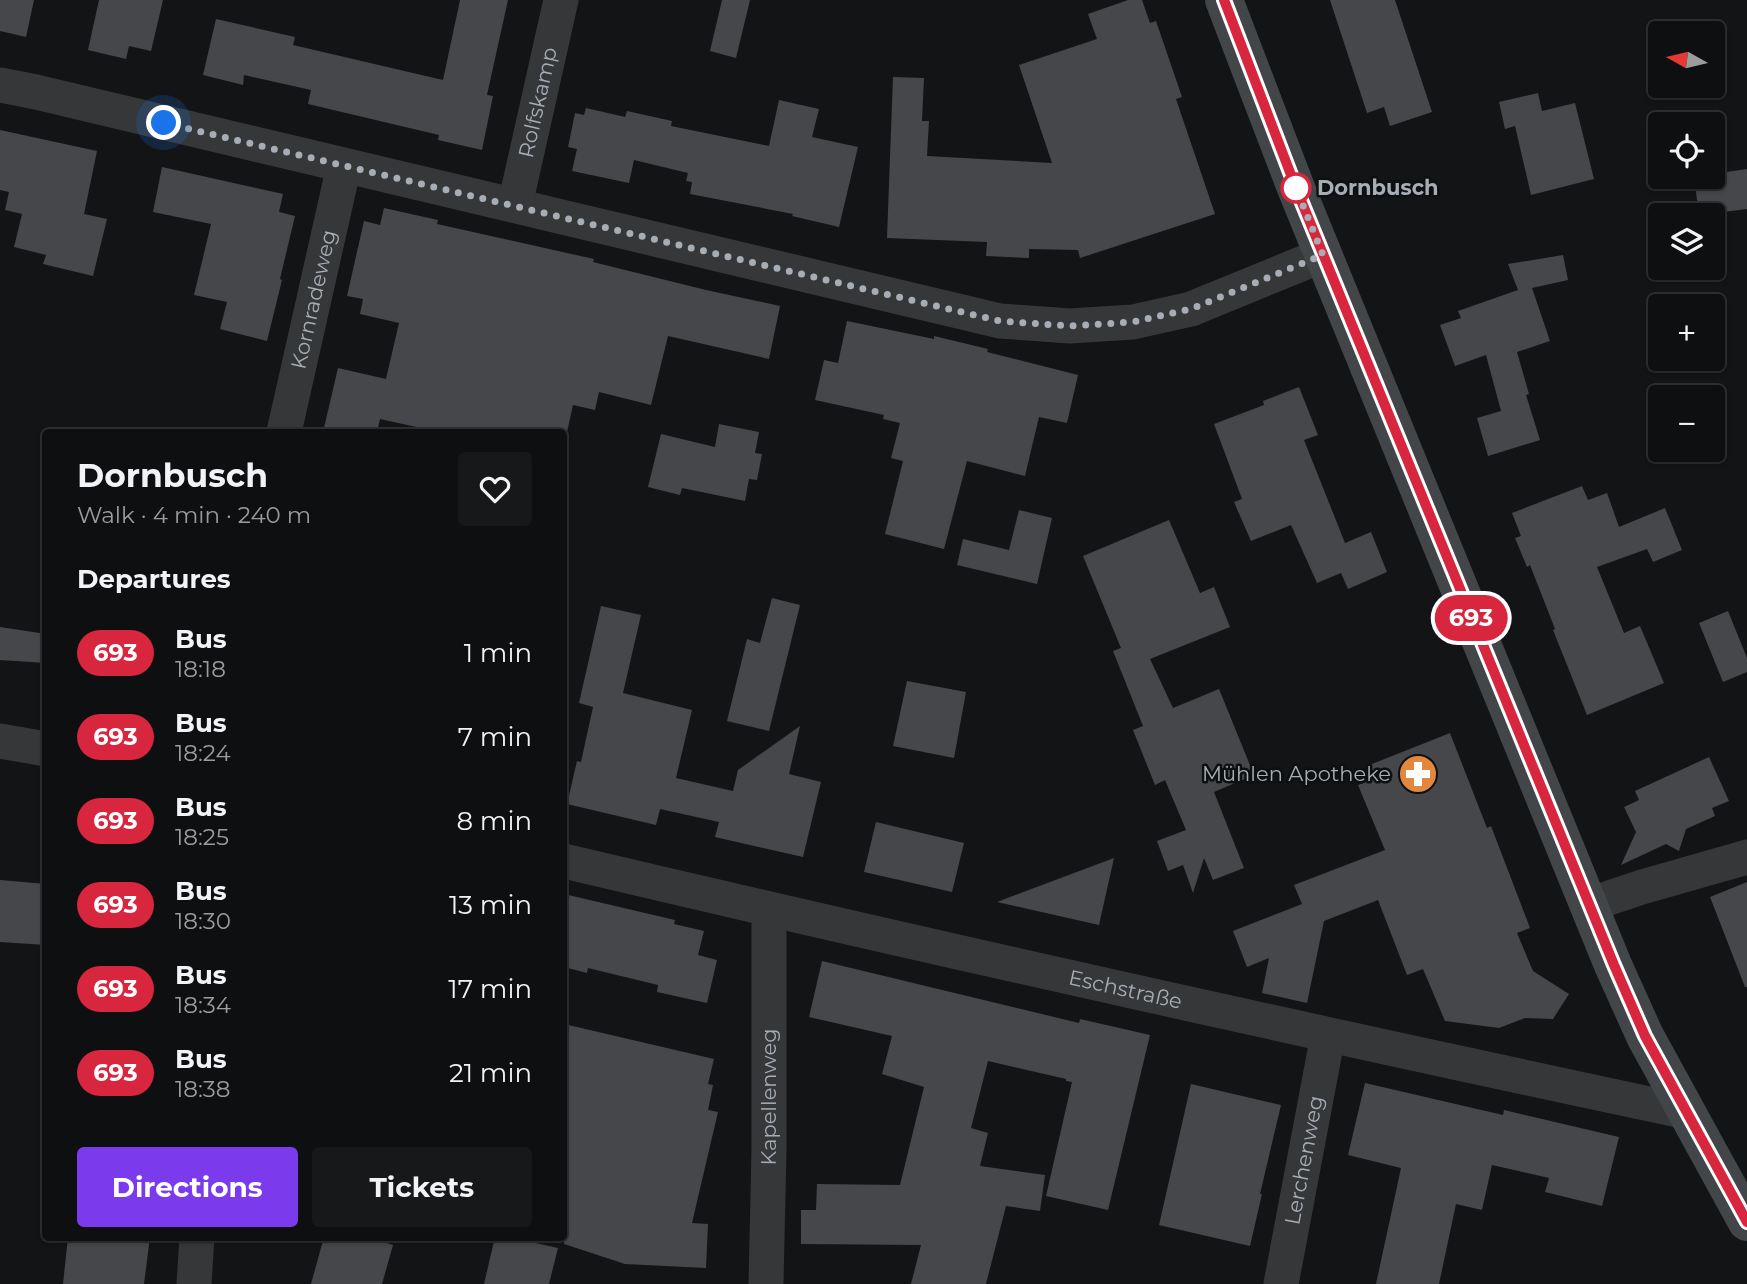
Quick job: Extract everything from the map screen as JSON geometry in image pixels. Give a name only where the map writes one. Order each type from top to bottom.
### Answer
[{"type":"main road","points":[[1224,0],[1296,188],[1588,905],[1645,1036],[1747,1222]]},
{"type":"street","name":"Rolfskamp","points":[[515,205],[561,0]]},
{"type":"street","points":[[0,85],[1000,321],[1070,326],[1133,322],[1191,309],[1323,255]]},
{"type":"street","name":"Kornradeweg","points":[[285,429],[344,166]]},
{"type":"street","points":[[0,741],[42,748]]},
{"type":"street","points":[[1588,905],[1747,857]]},
{"type":"street","name":"Eschstraße","points":[[567,862],[769,910],[1686,1112]]},
{"type":"street","name":"Kapellenweg","points":[[766,1284],[769,910]]},
{"type":"street","name":"Lerchenweg","points":[[1281,1284],[1328,1035]]},
{"type":"street","points":[[194,1284],[197,1241]]},
{"type":"building","points":[[0,0],[34,0],[26,37],[0,31]]},
{"type":"building","points":[[99,0],[163,0],[151,51],[129,46],[126,59],[88,50]]},
{"type":"building","points":[[460,0],[508,0],[487,95],[493,96],[482,150],[438,140],[439,135],[308,104],[311,90],[244,75],[243,85],[203,75],[216,19],[295,37],[293,45],[443,80]]},
{"type":"building","points":[[722,0],[750,0],[736,58],[710,51]]},
{"type":"building","points":[[1128,0],[1142,0],[1150,23],[1156,21],[1182,97],[1176,99],[1215,214],[1080,258],[1078,250],[1029,249],[1029,258],[986,256],[987,242],[887,238],[893,77],[924,78],[922,121],[929,121],[927,156],[1052,163],[1019,65],[1097,39],[1088,14]]},
{"type":"building","points":[[1330,0],[1395,0],[1432,112],[1390,126],[1384,107],[1367,113]]},
{"type":"building","points":[[1538,93],[1542,111],[1575,103],[1594,179],[1531,195],[1515,126],[1505,129],[1499,102]]},
{"type":"building","points":[[779,100],[819,109],[812,137],[858,147],[839,227],[792,216],[793,214],[690,194],[692,182],[686,181],[688,173],[634,160],[629,183],[572,171],[577,149],[568,147],[575,113],[584,115],[586,108],[625,117],[627,111],[672,121],[671,126],[769,146]]},
{"type":"building","points":[[0,130],[97,151],[84,214],[107,219],[93,276],[43,264],[46,255],[14,247],[22,214],[5,210],[9,192],[0,190]]},
{"type":"building","points":[[162,167],[283,194],[279,212],[295,216],[267,341],[220,329],[227,302],[194,295],[211,224],[153,212]]},
{"type":"building","points":[[1747,169],[1747,209],[1725,212],[1725,203],[1697,203],[1696,189],[1725,189],[1725,172]]},
{"type":"building","points":[[384,208],[438,220],[437,224],[594,259],[593,262],[780,306],[769,359],[668,336],[651,405],[599,392],[595,410],[573,405],[567,432],[567,429],[425,429],[380,419],[378,429],[324,429],[338,368],[386,379],[399,323],[360,314],[363,299],[347,296],[364,221],[380,225]]},
{"type":"building","points":[[1563,255],[1568,280],[1532,288],[1550,341],[1517,352],[1529,394],[1526,395],[1540,440],[1488,456],[1477,418],[1501,411],[1486,355],[1455,366],[1440,325],[1461,318],[1458,311],[1518,290],[1508,264]]},
{"type":"building","points":[[847,321],[934,339],[934,336],[1078,375],[1067,423],[1039,417],[1025,476],[967,461],[944,549],[885,534],[903,461],[891,458],[900,423],[883,419],[884,415],[815,400],[824,360],[838,363]]},
{"type":"building","points":[[1299,387],[1318,435],[1304,440],[1345,543],[1371,532],[1387,572],[1348,589],[1341,573],[1317,583],[1291,525],[1251,541],[1234,502],[1242,499],[1214,424],[1264,405],[1263,401]]},
{"type":"building","points":[[719,424],[759,432],[755,453],[762,454],[757,480],[749,479],[745,501],[682,488],[680,495],[648,487],[661,434],[715,447]]},
{"type":"building","points":[[1582,486],[1588,500],[1607,493],[1619,527],[1665,508],[1682,550],[1653,562],[1647,549],[1597,567],[1624,633],[1640,626],[1664,683],[1587,715],[1530,565],[1527,567],[1515,538],[1521,536],[1512,513]]},
{"type":"building","points":[[1019,510],[1052,518],[1037,584],[957,565],[963,539],[1009,550]]},
{"type":"building","points":[[1169,520],[1200,593],[1214,587],[1230,627],[1150,659],[1173,708],[1219,689],[1254,775],[1214,792],[1244,868],[1213,880],[1204,858],[1193,893],[1183,865],[1168,871],[1157,841],[1186,830],[1165,780],[1155,785],[1133,730],[1143,726],[1113,651],[1121,648],[1083,556]]},
{"type":"building","points":[[772,598],[800,605],[769,731],[727,721],[747,639],[760,643]]},
{"type":"building","points":[[601,606],[641,615],[623,693],[692,710],[676,778],[733,791],[738,770],[800,726],[789,774],[821,782],[803,857],[715,837],[719,822],[660,809],[656,825],[567,804],[577,761],[581,762],[593,707],[579,703]]},
{"type":"building","points":[[1728,611],[1747,658],[1747,672],[1723,682],[1699,623]]},
{"type":"building","points":[[0,627],[42,633],[42,663],[0,660]]},
{"type":"building","points":[[907,681],[966,692],[954,758],[893,746]]},
{"type":"building","points":[[1450,733],[1487,828],[1491,826],[1530,928],[1517,933],[1533,971],[1569,994],[1553,1019],[1525,1018],[1499,1028],[1445,1021],[1423,969],[1407,975],[1378,900],[1324,921],[1307,1003],[1262,993],[1269,958],[1247,967],[1233,931],[1302,904],[1294,885],[1385,850],[1358,785],[1372,780],[1367,766]]},
{"type":"building","points":[[1709,757],[1729,801],[1712,808],[1715,816],[1686,829],[1679,851],[1666,844],[1621,865],[1636,832],[1624,807],[1639,800],[1635,791]]},
{"type":"building","points":[[876,822],[964,843],[952,892],[864,872]]},
{"type":"building","points":[[1114,858],[1099,925],[997,902]]},
{"type":"building","points":[[0,880],[42,884],[42,945],[0,942]]},
{"type":"building","points":[[1747,882],[1747,987],[1745,987],[1710,897]]},
{"type":"building","points":[[567,895],[675,920],[674,924],[704,931],[698,955],[717,960],[707,1003],[657,992],[658,985],[588,968],[587,973],[567,968]]},
{"type":"building","points":[[822,961],[1079,1023],[1080,1019],[1150,1035],[1108,1210],[1046,1196],[1072,1082],[988,1061],[971,1128],[988,1133],[980,1166],[1045,1175],[1040,1211],[1006,1206],[986,1284],[911,1284],[921,1245],[801,1244],[801,1210],[816,1210],[817,1184],[900,1185],[924,1087],[882,1074],[892,1036],[809,1017]]},
{"type":"building","points":[[567,1025],[714,1059],[708,1084],[713,1085],[708,1110],[718,1112],[692,1223],[708,1224],[706,1268],[625,1264],[564,1244],[564,1241],[567,1241]]},
{"type":"building","points":[[1365,1083],[1503,1115],[1504,1110],[1619,1137],[1602,1206],[1545,1192],[1549,1178],[1492,1165],[1482,1210],[1456,1204],[1439,1284],[1376,1284],[1401,1168],[1348,1155]]},
{"type":"building","points":[[1191,1084],[1281,1105],[1250,1246],[1159,1225]]},
{"type":"building","points":[[68,1241],[149,1241],[144,1284],[63,1284]]},
{"type":"building","points":[[323,1241],[380,1241],[393,1245],[382,1284],[311,1284]]},
{"type":"building","points":[[494,1241],[527,1241],[558,1248],[549,1284],[484,1284]]},
{"type":"bus line","name":"693","points":[[1224,0],[1296,188],[1614,965],[1645,1036],[1747,1222]]},
{"type":"place","name":"Dornbusch","points":[[1296,188]]},
{"type":"place","name":"Mühlen Apotheke","points":[[1418,774]]},
{"type":"route","points":[[164,123],[1000,321],[1070,326],[1133,322],[1191,309],[1323,255],[1296,188]]}]
